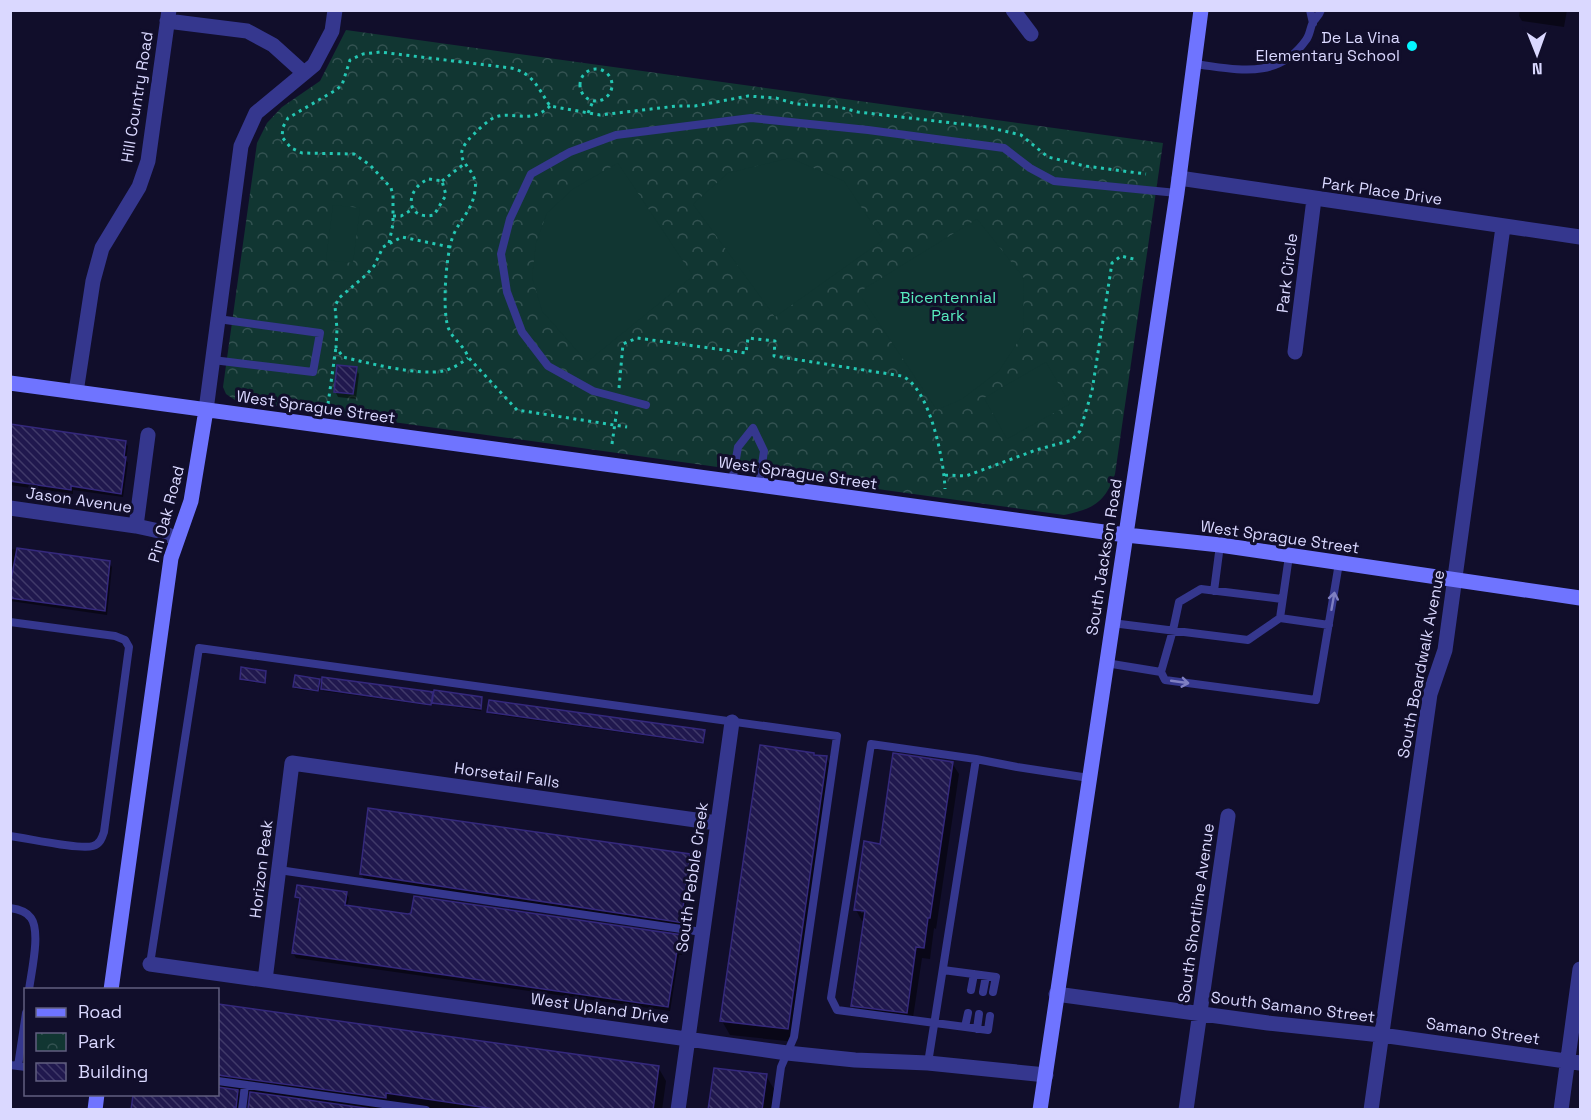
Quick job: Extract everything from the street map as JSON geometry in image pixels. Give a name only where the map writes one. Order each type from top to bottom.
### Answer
[{"type":"street","name":"Pin Oak Road","points":[[111,988],[171,558],[191,501],[206,410],[241,146],[256,113],[314,65],[332,31],[335,10]]},
{"type":"street","points":[[1013,10],[1031,34]]},
{"type":"street","name":"South Jackson Road","points":[[1040,1110],[1178,186],[1201,10]]},
{"type":"street","points":[[168,16],[247,31],[273,45],[304,73]]},
{"type":"street","name":"Hill Country Road","points":[[76,392],[93,281],[102,248],[139,187],[148,162],[168,16]]},
{"type":"street","name":"Park Place Drive","points":[[1178,186],[1314,199],[1581,237]]},
{"type":"street","name":"Park Circle","points":[[1295,352],[1314,199]]},
{"type":"street","name":"South Boardwalk Avenue","points":[[1371,1110],[1430,694],[1445,650],[1456,580],[1503,227]]},
{"type":"street","name":"West Sprague Street","points":[[10,383],[1126,535],[1220,545],[1581,598]]},
{"type":"street","points":[[136,526],[148,435]]},
{"type":"street","name":"Jason Avenue","points":[[10,508],[136,526],[177,538]]},
{"type":"street","name":"South Pebble Creek","points":[[678,1110],[732,722]]},
{"type":"street","name":"Horsetail Falls","points":[[292,763],[717,824]]},
{"type":"street","name":"Horizon Peak","points":[[265,980],[292,763]]},
{"type":"street","name":"South Shortline Avenue","points":[[1186,1110],[1228,816]]},
{"type":"street","name":"West Upland Drive","points":[[150,964],[787,1053],[855,1060],[928,1063],[1046,1075]]},
{"type":"street","points":[[1561,1110],[1574,1062],[1581,969]]},
{"type":"street","name":"South Samano Street","points":[[1056,994],[1200,1014],[1382,1035]]},
{"type":"street","name":"Samano Street","points":[[1382,1035],[1574,1062]]},
{"type":"lane","points":[[1310,10],[1313,23]]},
{"type":"lane","points":[[1194,64],[1251,70],[1278,65],[1289,58],[1308,39],[1313,23],[1321,10]]},
{"type":"lane","points":[[646,405],[593,391],[548,366],[522,332],[507,292],[501,254],[510,219],[531,174],[570,152],[616,135],[751,118],[868,130],[1004,148],[1030,168],[1054,181],[1178,186]]},
{"type":"lane","points":[[213,360],[313,372],[320,333],[218,319]]},
{"type":"lane","points":[[732,482],[738,447],[753,428],[764,451],[759,485]]},
{"type":"lane","points":[[1214,591],[1220,545]]},
{"type":"lane","points":[[1280,618],[1289,556]]},
{"type":"lane","points":[[1282,599],[1201,589],[1179,602],[1161,672],[1165,680],[1316,700],[1339,563]]},
{"type":"lane","points":[[1112,623],[1248,640],[1280,618],[1329,625]]},
{"type":"lane","points":[[10,622],[115,636],[124,640],[129,647],[106,820],[101,841],[94,846],[79,846],[10,836]]},
{"type":"lane","points":[[150,964],[199,648],[837,736],[794,1037],[781,1067],[775,1110]]},
{"type":"lane","points":[[1106,663],[1161,672]]},
{"type":"lane","points":[[990,1016],[988,1030],[976,1029],[837,1010],[831,998],[871,744],[1089,778]]},
{"type":"lane","points":[[928,1063],[976,759]]},
{"type":"lane","points":[[279,870],[702,932]]},
{"type":"lane","points":[[10,908],[21,910],[31,917],[35,926],[29,988]]},
{"type":"lane","points":[[943,970],[996,977],[993,992]]},
{"type":"lane","points":[[971,990],[974,974]]},
{"type":"lane","points":[[983,992],[986,976]]},
{"type":"lane","points":[[965,1027],[968,1013]]},
{"type":"lane","points":[[976,1029],[979,1014]]},
{"type":"lane","points":[[18,1066],[24,1026]]},
{"type":"lane","points":[[219,1081],[426,1110]]},
{"type":"lane","points":[[242,1110],[245,1085]]},
{"type":"path","points":[[389,243],[393,216],[391,188],[362,158],[354,154],[303,153],[291,148],[282,137],[283,127],[288,118],[342,85],[350,60],[363,54],[380,52],[511,68],[524,71],[550,106]]},
{"type":"path","points":[[597,69],[607,73],[612,87],[603,99],[593,101],[584,96],[579,86],[580,80],[587,71],[597,69]]},
{"type":"path","points":[[588,113],[593,101]]},
{"type":"path","points":[[442,181],[465,164]]},
{"type":"path","points":[[435,179],[442,181],[446,195],[434,215],[426,217],[417,214],[411,201],[414,191],[422,182],[435,179]]},
{"type":"path","points":[[393,216],[401,216],[413,209]]},
{"type":"path","points":[[328,404],[338,329],[334,313],[339,298],[366,275],[383,247],[402,237],[450,247]]},
{"type":"path","points":[[945,475],[966,476],[1036,450],[1072,441],[1080,431],[1092,391],[1113,263],[1122,255],[1134,259]]},
{"type":"path","points":[[612,444],[623,344],[637,338],[746,353],[748,338],[775,341],[774,356],[909,379],[928,408],[941,455],[945,489]]},
{"type":"path","points":[[336,347],[343,357],[380,366],[432,372],[445,371],[459,365],[468,357]]},
{"type":"green space","name":"Bicentennial Park","points":[[346,30],[1163,143],[1115,474],[1107,492],[1090,507],[1064,515],[235,400],[226,394],[223,387],[257,143],[267,123],[282,107],[320,81]]},
{"type":"green space","points":[[790,158],[844,181],[883,240],[775,317],[693,204],[728,173]]},
{"type":"green space","points":[[618,163],[693,276],[587,362],[542,311],[532,277],[536,243],[547,213],[573,189]]},
{"type":"green space","points":[[333,205],[360,208],[353,263],[326,260]]},
{"type":"green space","points":[[977,219],[1024,278],[1023,334],[999,371],[962,399],[937,410],[862,298],[862,290]]},
{"type":"green space","points":[[1046,362],[1070,404],[1007,439],[984,398]]},
{"type":"building","points":[[337,365],[357,367],[353,394],[334,392]]},
{"type":"building","points":[[10,424],[126,441],[121,494],[71,486],[71,490],[10,481]]},
{"type":"building","points":[[17,548],[110,561],[105,611],[10,598],[10,585]]},
{"type":"building","points":[[241,667],[266,671],[265,683],[240,679]]},
{"type":"building","points":[[295,675],[320,679],[318,691],[293,687]]},
{"type":"building","points":[[322,677],[433,692],[431,705],[321,689]]},
{"type":"building","points":[[434,690],[482,697],[481,709],[432,703]]},
{"type":"building","points":[[489,700],[705,730],[703,743],[487,712]]},
{"type":"building","points":[[760,745],[827,756],[788,1029],[720,1021]]},
{"type":"building","points":[[893,753],[953,762],[930,918],[928,918],[924,948],[916,947],[907,1013],[851,1006],[865,911],[854,910],[864,841],[880,844]]},
{"type":"building","points":[[368,808],[690,854],[683,908],[686,908],[684,923],[360,874]]},
{"type":"building","points":[[297,885],[347,892],[345,905],[408,914],[411,913],[414,896],[682,935],[680,951],[677,951],[668,1007],[292,953],[300,898],[295,897]]},
{"type":"building","points":[[219,1004],[659,1066],[653,1110],[501,1110],[386,1093],[386,1098],[219,1075]]},
{"type":"building","points":[[714,1068],[767,1074],[762,1110],[708,1110]]},
{"type":"building","points":[[219,1087],[238,1090],[234,1110],[131,1110],[133,1096],[219,1096]]},
{"type":"building","points":[[250,1092],[379,1110],[250,1110],[248,1109]]},
{"type":"place","name":"De La Vina Elementary School","points":[[1412,46]]}]
